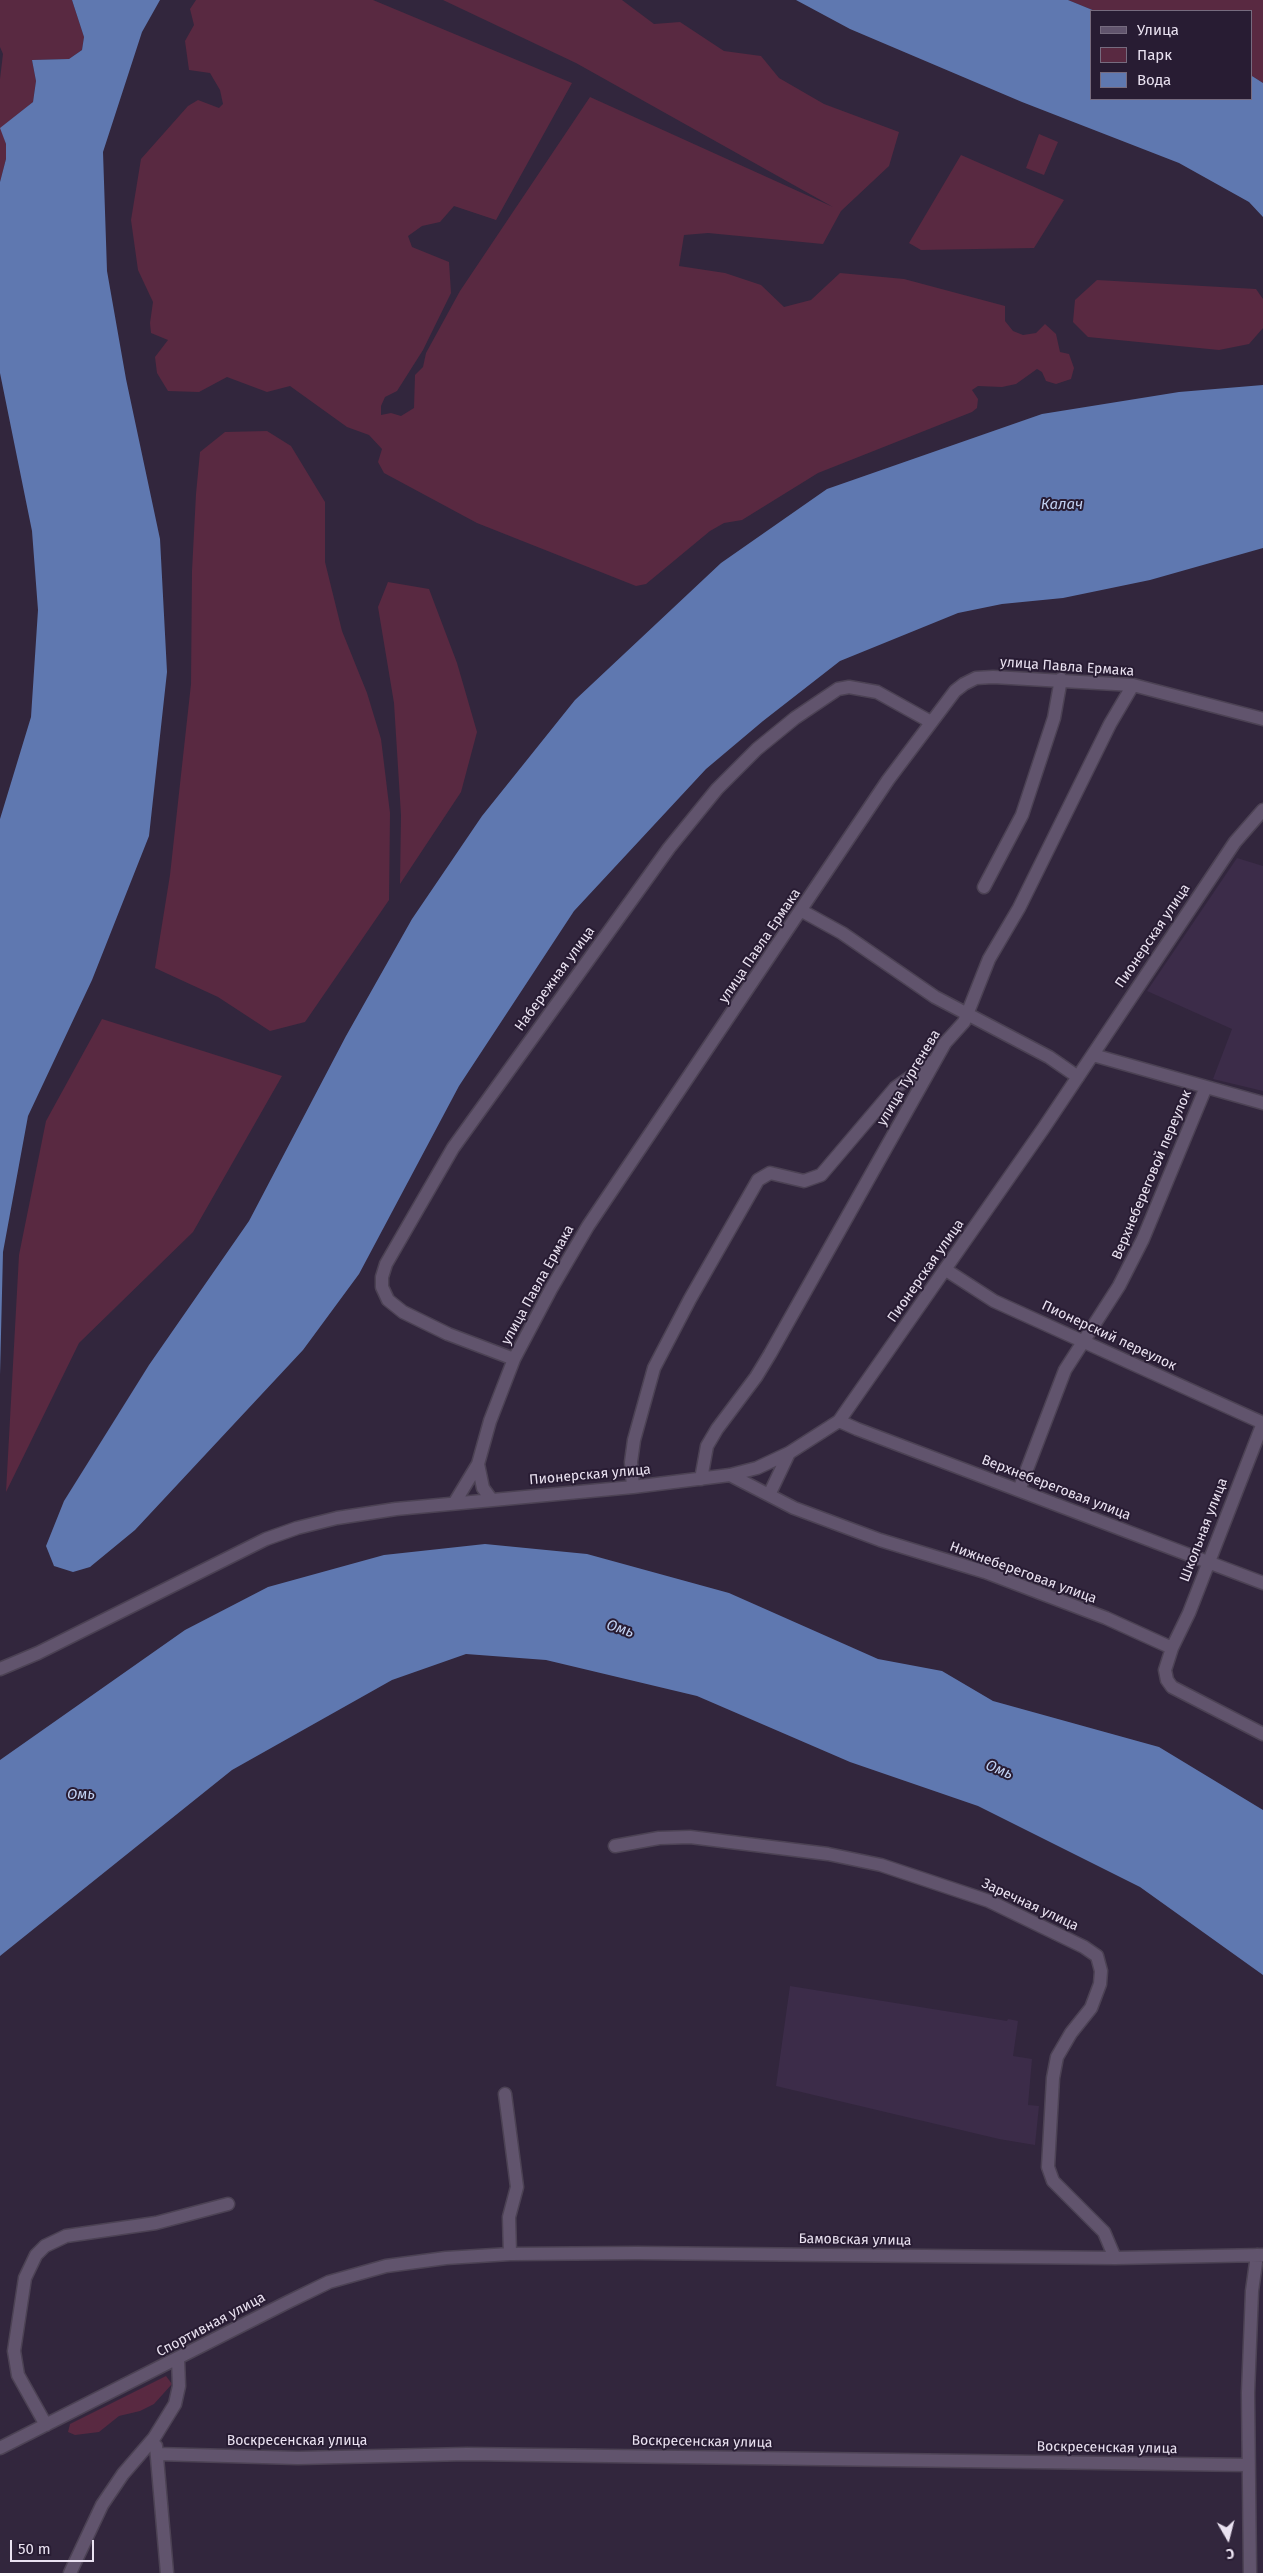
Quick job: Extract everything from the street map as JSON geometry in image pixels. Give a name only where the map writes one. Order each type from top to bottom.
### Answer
[{"type":"street","name":"улица Павла Ермака","points":[[455,1502],[478,1464],[490,1421],[514,1359],[551,1288],[588,1226],[802,911],[888,780],[955,691],[976,678],[994,677],[1061,679],[1133,685],[1263,719]]},
{"type":"street","points":[[984,887],[1022,815],[1054,718],[1061,679]]},
{"type":"street","name":"улица Тургенева","points":[[701,1479],[707,1446],[770,1354],[945,1042],[964,1022],[989,959],[1019,908],[1110,724],[1133,685]]},
{"type":"street","name":"Набережная улица","points":[[514,1359],[448,1334],[404,1312],[388,1300],[382,1287],[382,1277],[386,1264],[453,1148],[669,848],[717,790],[757,749],[795,718],[838,689],[849,687],[877,692],[931,722]]},
{"type":"street","name":"Пионерская улица","points":[[0,1669],[38,1653],[266,1539],[297,1528],[337,1518],[455,1502],[633,1487],[730,1475],[757,1468],[789,1453],[839,1420],[946,1270],[1235,842],[1263,810]]},
{"type":"street","points":[[802,911],[842,933],[936,997],[968,1012],[1049,1057],[1078,1077]]},
{"type":"street","points":[[1092,1055],[1263,1103]]},
{"type":"street","points":[[633,1487],[631,1462],[634,1440],[654,1368],[690,1299],[758,1180],[770,1172],[804,1182],[821,1175],[895,1088],[935,1060]]},
{"type":"street","name":"Верхнебереговой переулок","points":[[1019,1490],[1065,1370],[1119,1286],[1143,1239],[1206,1087]]},
{"type":"street","name":"Пионерский переулок","points":[[946,1270],[994,1301],[1084,1340],[1263,1423]]},
{"type":"street","name":"Верхнебереговая улица","points":[[839,1420],[1263,1583]]},
{"type":"street","name":"Школьная улица","points":[[1172,1648],[1189,1613],[1207,1562],[1263,1423]]},
{"type":"street","points":[[769,1495],[789,1453]]},
{"type":"street","points":[[478,1464],[482,1488],[491,1499]]},
{"type":"street","name":"Нижнебереговая улица","points":[[730,1475],[794,1508],[880,1540],[995,1576],[1106,1618],[1172,1648]]},
{"type":"street","points":[[1172,1648],[1165,1670],[1166,1680],[1172,1687],[1263,1734]]},
{"type":"street","name":"Заречная улица","points":[[615,1846],[659,1838],[690,1837],[828,1854],[881,1865],[989,1901],[1084,1947],[1097,1956],[1101,1970],[1100,1984],[1091,2008],[1057,2057],[1053,2078],[1048,2167],[1053,2181],[1104,2232],[1116,2258]]},
{"type":"street","points":[[504,2094],[517,2187],[509,2217],[510,2254]]},
{"type":"street","points":[[46,2425],[18,2375],[14,2351],[25,2278],[36,2255],[45,2246],[66,2236],[156,2223],[228,2204]]},
{"type":"street","name":"Бамовская улица","points":[[446,2258],[510,2254],[649,2252],[1116,2258],[1260,2255]]},
{"type":"street","points":[[1250,2573],[1247,2465],[1252,2292],[1260,2255]]},
{"type":"street","name":"Спортивная улица","points":[[0,2448],[329,2282],[386,2266],[446,2258]]},
{"type":"street","points":[[70,2573],[102,2505],[123,2474],[154,2438],[175,2404],[179,2386],[178,2359]]},
{"type":"street","points":[[154,2438],[167,2573]]},
{"type":"street","name":"Воскресенская улица","points":[[157,2454],[298,2458],[467,2454],[1247,2465]]},
{"type":"shaded area","points":[[1237,858],[1263,866],[1263,1091],[1213,1079],[1232,1029],[1147,991]]},
{"type":"shaded area","points":[[790,1986],[1007,2021],[1008,2019],[1018,2021],[1013,2056],[1032,2059],[1028,2105],[1039,2106],[1035,2145],[999,2139],[776,2086]]},
{"type":"green space","points":[[0,0],[72,0],[84,37],[82,50],[69,59],[32,60],[36,81],[33,102],[1,128],[6,144],[6,159],[0,182],[0,79],[3,54],[0,47]]},
{"type":"green space","points":[[196,0],[373,0],[572,83],[496,220],[454,206],[440,222],[422,226],[408,236],[412,247],[449,262],[451,293],[423,350],[397,391],[385,397],[381,406],[381,415],[391,413],[401,416],[414,408],[415,375],[423,367],[426,353],[460,291],[590,97],[833,207],[576,63],[443,0],[622,0],[654,24],[680,22],[724,51],[761,56],[779,78],[824,104],[899,132],[889,166],[841,211],[823,244],[708,233],[684,235],[679,266],[725,273],[761,285],[784,307],[811,300],[840,273],[904,279],[1005,306],[1005,321],[1013,331],[1023,335],[1036,333],[1045,324],[1056,334],[1060,352],[1069,354],[1074,368],[1071,379],[1056,384],[1046,381],[1042,372],[1037,369],[1016,384],[1002,387],[978,386],[972,390],[978,399],[977,408],[972,412],[818,473],[742,520],[724,523],[710,531],[646,584],[636,586],[477,523],[384,473],[378,462],[382,449],[369,435],[347,427],[290,386],[267,392],[227,377],[199,392],[168,391],[157,373],[155,357],[168,340],[151,333],[150,323],[153,302],[138,270],[131,220],[141,159],[188,106],[198,100],[219,108],[223,104],[220,90],[210,73],[189,70],[185,41],[194,25],[190,9]]},
{"type":"green space","points":[[1068,0],[1263,0],[1263,83],[1253,77],[1253,10],[1093,10]]},
{"type":"green space","points":[[1039,134],[1058,142],[1044,175],[1026,168]]},
{"type":"green space","points":[[961,155],[1064,200],[1034,248],[921,250],[909,243]]},
{"type":"green space","points":[[1097,280],[1256,289],[1263,299],[1263,328],[1249,344],[1219,350],[1088,337],[1073,322],[1075,300]]},
{"type":"green space","points":[[267,431],[291,446],[325,502],[325,562],[342,631],[367,693],[381,739],[390,813],[389,900],[305,1022],[270,1031],[218,997],[155,968],[170,875],[191,684],[192,571],[200,452],[225,432]]},
{"type":"green space","points":[[388,582],[429,589],[457,663],[477,732],[461,792],[400,884],[401,815],[394,703],[378,607]]},
{"type":"green space","points":[[102,1019],[282,1076],[193,1232],[79,1343],[6,1492],[19,1255],[46,1121]]},
{"type":"green space","points":[[166,2376],[172,2384],[154,2404],[140,2411],[119,2416],[99,2432],[75,2435],[68,2432],[70,2424]]},
{"type":"water","points":[[72,0],[160,0],[142,32],[103,152],[107,271],[126,379],[160,539],[167,672],[149,836],[92,980],[28,1116],[3,1252],[0,1375],[0,819],[31,717],[38,610],[32,531],[0,373],[0,182],[6,159],[6,144],[0,128],[33,102],[36,81],[32,60],[69,59],[82,50],[84,37]]},
{"type":"water","points":[[796,0],[1068,0],[1093,10],[1090,10],[1090,100],[1253,100],[1253,77],[1263,83],[1263,217],[1249,202],[1179,163],[1022,102],[850,29]]},
{"type":"water","name":"Калач","points":[[1263,385],[1263,548],[1150,580],[1063,598],[1002,604],[958,613],[840,661],[763,721],[706,769],[574,911],[459,1086],[359,1274],[303,1350],[135,1530],[90,1567],[73,1572],[54,1566],[46,1546],[64,1501],[149,1365],[249,1221],[346,1036],[412,919],[482,816],[575,700],[721,563],[827,489],[1042,414],[1179,392]]},
{"type":"water","name":"Омь","points":[[485,1544],[587,1554],[729,1593],[878,1659],[942,1671],[993,1701],[1159,1747],[1263,1810],[1263,1975],[1140,1887],[978,1806],[850,1762],[697,1696],[546,1660],[466,1654],[392,1680],[232,1770],[0,1956],[0,1760],[185,1630],[268,1587],[384,1555]]}]
